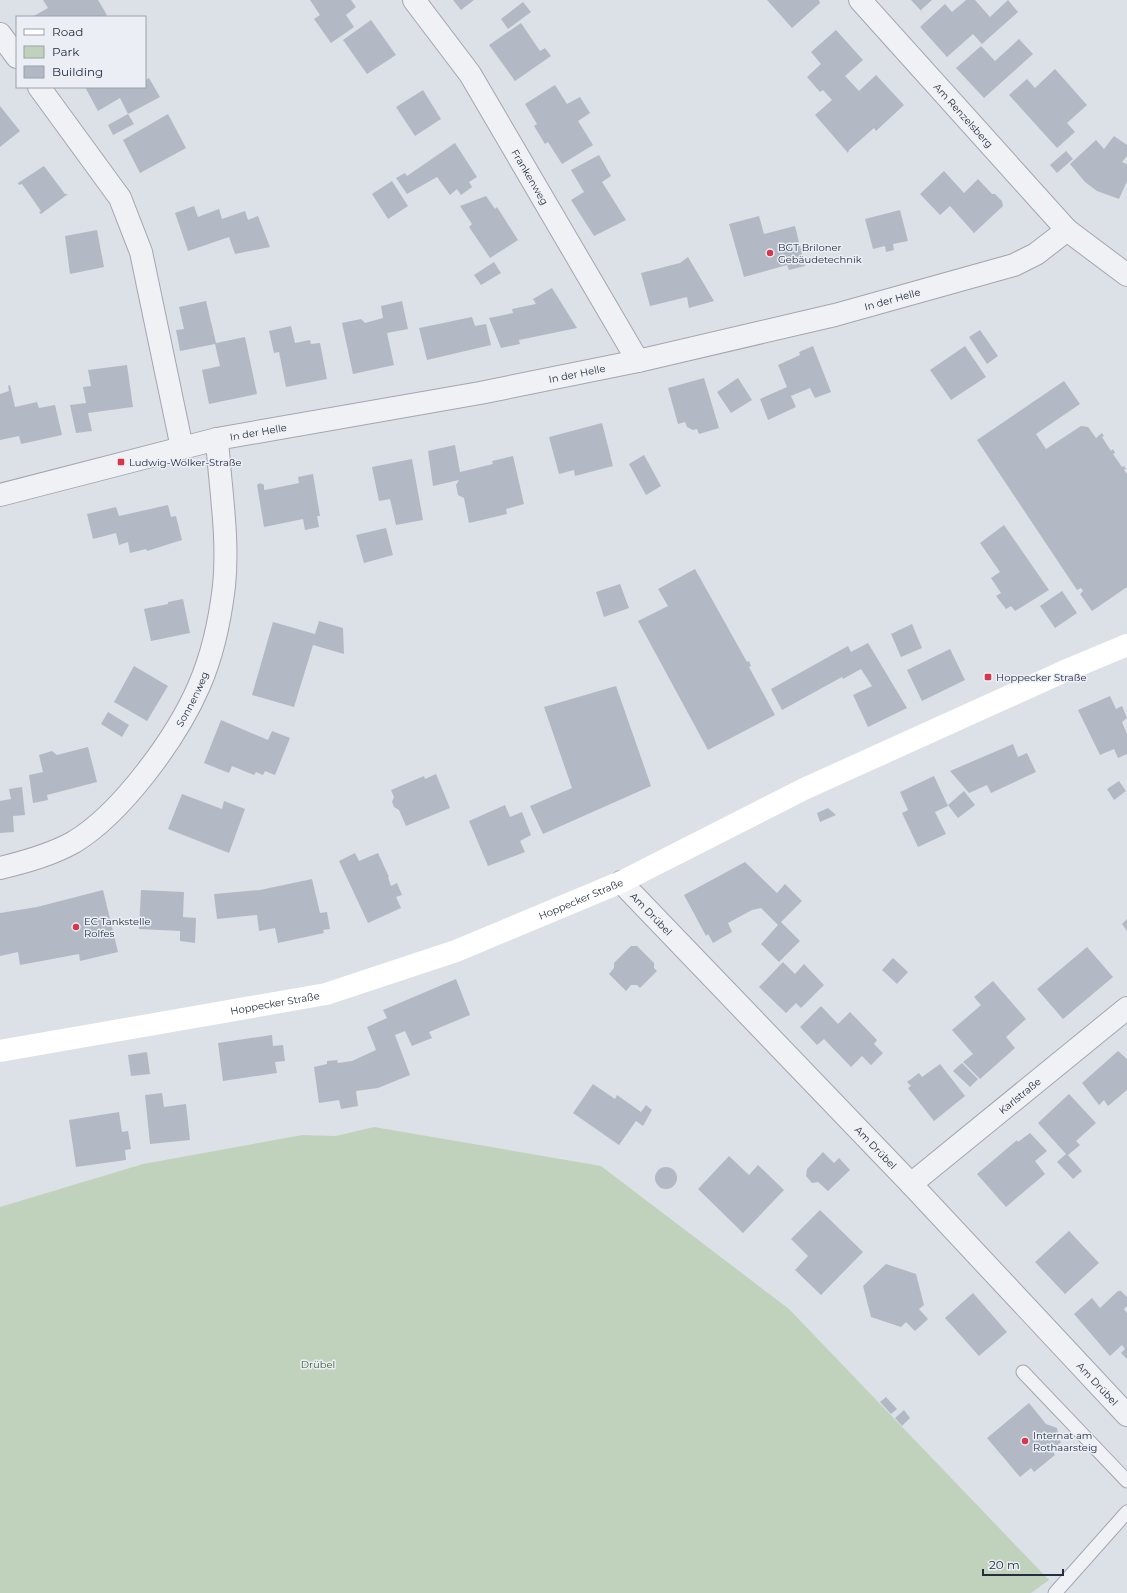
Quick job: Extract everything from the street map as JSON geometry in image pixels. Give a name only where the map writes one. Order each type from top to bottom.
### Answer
[{"type":"street","name":"Frankenweg","points":[[414,0],[470,74],[638,361]]},
{"type":"street","name":"Am Renzelsberg","points":[[860,0],[1067,230]]},
{"type":"street","points":[[0,34],[16,56]]},
{"type":"street","points":[[40,88],[120,198],[142,252],[182,448]]},
{"type":"street","name":"In der Helle","points":[[0,495],[217,439],[480,392],[638,361],[835,315],[1014,265],[1036,254],[1067,230]]},
{"type":"street","points":[[1067,230],[1127,275]]},
{"type":"street","name":"Sonnenweg","points":[[0,868],[23,862],[62,848],[83,836],[104,818],[141,780],[175,729],[199,686],[212,648],[224,584],[223,524],[217,439]]},
{"type":"street","name":"Hoppecker Straße","points":[[0,1051],[326,994],[456,951],[622,882],[804,789],[1067,670],[1127,645]]},
{"type":"street","name":"Am Drübel","points":[[622,882],[912,1184],[1127,1415]]},
{"type":"street","name":"Karlstraße","points":[[912,1184],[1127,1008]]},
{"type":"lane","points":[[1023,1372],[1127,1481]]},
{"type":"lane","points":[[1055,1593],[1127,1512]]},
{"type":"green space","name":"Drübel","points":[[374,1127],[601,1166],[789,1309],[1049,1580],[1031,1593],[0,1593],[0,1207],[143,1164],[302,1135],[336,1136]]},
{"type":"building","points":[[43,0],[98,0],[107,15],[34,16],[48,8]]},
{"type":"building","points":[[310,0],[351,0],[356,7],[346,15],[354,27],[331,43],[314,19],[320,15]]},
{"type":"building","points":[[453,0],[474,0],[461,10]]},
{"type":"building","points":[[767,0],[819,0],[820,3],[792,28]]},
{"type":"building","points":[[911,0],[932,0],[921,10],[923,13]]},
{"type":"building","points":[[966,0],[975,0],[990,17],[1008,0],[1018,12],[982,44],[973,34],[947,57],[920,27],[945,4],[952,12]]},
{"type":"building","points":[[523,2],[531,12],[508,29],[501,19]]},
{"type":"building","points":[[371,20],[396,55],[367,74],[343,40]]},
{"type":"building","points":[[521,23],[540,51],[545,48],[551,56],[515,81],[489,45]]},
{"type":"building","points":[[836,30],[863,60],[845,76],[859,91],[876,75],[904,105],[876,131],[874,128],[849,150],[848,153],[815,115],[832,100],[823,90],[820,92],[807,77],[821,64],[811,52]]},
{"type":"building","points":[[1019,39],[1033,54],[984,98],[956,68],[981,46],[995,61]]},
{"type":"building","points":[[1055,69],[1087,105],[1067,123],[1075,132],[1057,148],[1009,95],[1027,79],[1035,88]]},
{"type":"building","points":[[149,78],[160,97],[128,114],[120,98],[98,111],[86,88],[146,88],[146,80]]},
{"type":"building","points":[[555,85],[567,104],[580,97],[590,113],[578,121],[593,145],[562,164],[548,142],[545,144],[534,126],[537,124],[525,104]]},
{"type":"building","points":[[423,90],[441,119],[415,136],[396,107]]},
{"type":"building","points":[[0,106],[20,131],[0,147]]},
{"type":"building","points":[[128,114],[134,124],[113,135],[108,125]]},
{"type":"building","points":[[168,114],[186,148],[140,173],[123,140]]},
{"type":"building","points":[[1114,136],[1127,145],[1127,156],[1122,162],[1127,164],[1127,181],[1119,199],[1097,191],[1085,182],[1070,164],[1096,140],[1104,149]]},
{"type":"building","points":[[455,143],[477,177],[469,182],[472,187],[461,195],[457,189],[450,195],[437,177],[407,194],[396,178],[405,173],[407,176]]},
{"type":"building","points":[[1066,151],[1073,159],[1057,173],[1050,165]]},
{"type":"building","points":[[599,155],[611,176],[602,182],[626,220],[594,236],[571,200],[584,192],[571,170]]},
{"type":"building","points":[[44,166],[65,194],[68,194],[41,214],[39,212],[41,211],[22,184],[19,185],[18,183]]},
{"type":"building","points":[[944,171],[964,193],[978,179],[992,194],[995,194],[1002,201],[1003,206],[974,233],[950,206],[940,215],[920,194]]},
{"type":"building","points":[[392,181],[408,206],[388,219],[372,194]]},
{"type":"building","points":[[486,196],[495,209],[497,207],[518,240],[490,258],[469,227],[472,224],[460,206]]},
{"type":"building","points":[[194,206],[198,217],[219,209],[222,219],[245,211],[248,220],[258,216],[270,247],[235,254],[229,237],[188,251],[175,213]]},
{"type":"building","points":[[900,210],[908,241],[893,244],[894,250],[886,252],[885,246],[873,249],[865,219]]},
{"type":"building","name":"BGT Briloner Gebäudetechnik","points":[[759,216],[764,234],[795,226],[805,266],[789,270],[787,265],[744,277],[729,224]]},
{"type":"building","points":[[97,230],[104,267],[70,274],[65,236]]},
{"type":"building","points":[[688,257],[714,301],[689,308],[687,297],[650,306],[641,273],[680,263]]},
{"type":"building","points":[[494,262],[501,273],[481,285],[474,275]]},
{"type":"building","points":[[552,288],[577,328],[519,340],[520,344],[501,348],[489,318],[513,313],[512,309],[536,304],[533,299]]},
{"type":"building","points":[[206,301],[216,343],[245,337],[257,394],[209,404],[202,370],[220,366],[215,344],[180,351],[176,330],[184,329],[179,307]]},
{"type":"building","points":[[402,301],[408,329],[387,333],[394,365],[353,374],[342,323],[361,319],[365,323],[383,318],[381,306]]},
{"type":"building","points":[[472,317],[475,326],[486,324],[491,345],[427,360],[419,328]]},
{"type":"building","points":[[291,326],[295,343],[310,340],[311,344],[320,343],[327,379],[286,387],[279,352],[274,353],[269,331]]},
{"type":"building","points":[[980,330],[998,356],[987,364],[969,337]]},
{"type":"building","points":[[813,346],[831,392],[815,398],[810,388],[791,396],[796,407],[768,420],[760,399],[787,387],[778,365],[800,355],[799,352]]},
{"type":"building","points":[[965,346],[986,377],[951,400],[930,370]]},
{"type":"building","points":[[127,365],[133,407],[88,413],[92,431],[76,433],[70,405],[86,403],[83,387],[91,386],[88,370]]},
{"type":"building","points":[[704,378],[719,428],[699,434],[697,429],[693,430],[687,427],[685,422],[678,424],[668,388]]},
{"type":"building","points":[[738,378],[752,400],[731,413],[717,392]]},
{"type":"building","points":[[1064,381],[1080,404],[1036,434],[1046,449],[1081,426],[1088,427],[1096,438],[1102,433],[1104,436],[1102,437],[1111,451],[1113,449],[1115,453],[1113,454],[1122,467],[1124,466],[1126,469],[1124,470],[1127,474],[1127,587],[1092,611],[1080,594],[1083,591],[1081,588],[1077,590],[977,440]]},
{"type":"building","points":[[10,385],[15,407],[37,402],[39,408],[55,405],[62,435],[21,444],[19,436],[0,440],[0,394],[9,391],[8,386]]},
{"type":"building","points":[[602,423],[613,466],[575,476],[574,470],[559,474],[549,437]]},
{"type":"building","points":[[455,445],[460,472],[493,464],[492,461],[513,456],[524,504],[506,509],[507,514],[469,523],[464,498],[458,495],[456,485],[459,480],[433,486],[428,451]]},
{"type":"building","points":[[644,455],[661,486],[646,495],[629,464]]},
{"type":"building","points":[[412,459],[423,520],[396,525],[390,499],[379,501],[372,467]]},
{"type":"building","points":[[313,474],[320,516],[317,516],[319,527],[305,530],[303,519],[264,527],[257,485],[260,483],[264,485],[264,490],[270,489],[299,483],[298,477]]},
{"type":"building","points":[[168,505],[171,517],[176,516],[182,540],[147,551],[146,549],[130,553],[128,542],[119,545],[116,533],[93,539],[87,514],[116,507],[119,516]]},
{"type":"building","points":[[1004,525],[1049,590],[1015,611],[1011,606],[1006,609],[996,596],[1001,593],[991,578],[1000,572],[980,543]]},
{"type":"building","points":[[386,528],[393,555],[364,563],[356,535]]},
{"type":"building","points":[[695,569],[747,662],[749,661],[751,666],[749,667],[775,715],[708,750],[638,621],[668,606],[658,589]]},
{"type":"building","points":[[620,584],[629,608],[604,617],[596,592]]},
{"type":"building","points":[[1062,591],[1077,613],[1055,628],[1040,606]]},
{"type":"building","points":[[183,599],[190,633],[151,641],[144,609]]},
{"type":"building","points":[[319,621],[343,628],[344,654],[313,645],[294,707],[252,695],[273,622],[315,634]]},
{"type":"building","points":[[912,624],[922,648],[901,657],[891,634]]},
{"type":"building","points":[[868,643],[907,708],[868,727],[853,695],[872,686],[861,669],[843,679],[842,677],[782,710],[771,689],[848,646],[851,652]]},
{"type":"building","points":[[950,649],[965,680],[922,701],[907,670]]},
{"type":"building","points":[[134,666],[168,686],[147,721],[114,702]]},
{"type":"building","points":[[616,686],[651,786],[543,834],[530,806],[572,788],[544,707]]},
{"type":"building","points":[[1110,696],[1116,709],[1122,706],[1127,718],[1122,722],[1127,734],[1127,754],[1118,758],[1114,749],[1100,755],[1078,710]]},
{"type":"building","points":[[108,712],[129,725],[122,737],[101,724]]},
{"type":"building","points":[[221,720],[268,740],[272,731],[290,738],[275,775],[265,771],[263,775],[256,772],[254,775],[232,766],[229,773],[204,763]]},
{"type":"building","points":[[1013,744],[1018,757],[1027,753],[1036,772],[991,793],[987,785],[969,793],[950,771]]},
{"type":"building","points":[[88,747],[97,782],[47,795],[48,800],[33,803],[29,775],[43,772],[39,755],[52,751],[57,755]]},
{"type":"building","points":[[436,774],[450,808],[406,826],[399,810],[394,807],[392,802],[394,797],[391,790],[424,776],[425,779]]},
{"type":"building","points":[[934,776],[948,806],[935,812],[946,834],[918,847],[902,813],[908,810],[900,792]]},
{"type":"building","points":[[1119,781],[1126,791],[1114,800],[1107,789]]},
{"type":"building","points":[[22,787],[25,815],[13,816],[14,832],[0,833],[0,801],[11,799],[9,789]]},
{"type":"building","points":[[964,791],[975,805],[958,818],[948,805]]},
{"type":"building","points":[[182,794],[222,809],[224,801],[245,809],[229,853],[168,829]]},
{"type":"building","points":[[505,805],[510,817],[522,812],[531,835],[520,841],[525,852],[488,866],[469,821]]},
{"type":"building","points":[[828,808],[836,815],[820,822],[817,813]]},
{"type":"building","points":[[355,853],[359,861],[378,853],[389,877],[391,886],[397,883],[402,895],[396,897],[401,908],[368,923],[339,861]]},
{"type":"building","points":[[745,862],[777,893],[785,884],[802,901],[781,922],[800,941],[779,962],[761,944],[778,925],[761,908],[752,910],[728,923],[732,932],[713,943],[708,934],[706,936],[684,895]]},
{"type":"building","points":[[312,879],[320,913],[327,912],[330,929],[323,930],[324,933],[278,943],[275,928],[259,931],[257,915],[217,919],[214,894],[260,890]]},
{"type":"building","name":"EC Tankstelle Rolfes","points":[[103,890],[118,952],[80,961],[79,954],[20,965],[18,952],[0,956],[0,913],[37,907]]},
{"type":"building","points":[[141,890],[184,892],[183,917],[196,918],[195,943],[180,941],[180,931],[139,929]]},
{"type":"building","points":[[1127,919],[1127,931],[1122,924]]},
{"type":"building","points":[[631,946],[637,946],[654,963],[654,968],[657,971],[640,988],[637,985],[631,985],[626,991],[609,974],[614,968],[614,963]]},
{"type":"building","points":[[1087,947],[1113,977],[1063,1019],[1037,989]]},
{"type":"building","points":[[893,958],[908,972],[897,984],[882,970]]},
{"type":"building","points":[[783,962],[795,974],[804,964],[824,985],[801,1008],[796,1003],[786,1013],[759,987]]},
{"type":"building","points":[[456,979],[470,1015],[429,1032],[432,1038],[412,1046],[405,1031],[395,1035],[410,1075],[378,1088],[356,1091],[358,1106],[341,1109],[339,1100],[319,1103],[314,1067],[327,1064],[327,1061],[337,1060],[338,1063],[352,1061],[376,1050],[367,1027],[387,1018],[383,1010]]},
{"type":"building","points":[[993,981],[1026,1019],[1006,1037],[1015,1048],[980,1079],[963,1062],[973,1054],[952,1030],[981,1005],[974,997]]},
{"type":"building","points":[[821,1006],[838,1024],[850,1012],[877,1040],[874,1044],[883,1053],[871,1065],[862,1056],[851,1067],[824,1039],[817,1045],[800,1027]]},
{"type":"building","points":[[272,1035],[273,1046],[283,1045],[285,1061],[275,1062],[277,1073],[223,1081],[218,1043]]},
{"type":"building","points":[[1118,1051],[1127,1059],[1127,1090],[1108,1106],[1104,1100],[1099,1105],[1082,1083]]},
{"type":"building","points":[[147,1052],[150,1074],[131,1076],[128,1055]]},
{"type":"building","points":[[962,1063],[978,1079],[970,1087],[953,1071]]},
{"type":"building","points":[[940,1064],[965,1096],[934,1121],[908,1088],[911,1086],[907,1082],[919,1073],[922,1077]]},
{"type":"building","points":[[593,1084],[615,1099],[617,1095],[641,1112],[646,1105],[652,1110],[643,1126],[636,1121],[619,1145],[573,1113]]},
{"type":"building","points":[[162,1093],[164,1107],[186,1104],[190,1140],[150,1144],[145,1095]]},
{"type":"building","points":[[1069,1094],[1096,1123],[1076,1141],[1080,1145],[1068,1155],[1082,1171],[1073,1179],[1057,1162],[1066,1154],[1038,1123]]},
{"type":"building","points":[[119,1112],[122,1132],[128,1131],[131,1149],[125,1150],[126,1160],[76,1167],[69,1120]]},
{"type":"building","points":[[1030,1133],[1047,1151],[1035,1161],[1045,1174],[1006,1207],[977,1174],[1017,1140],[1018,1142]]},
{"type":"building","points":[[823,1152],[834,1163],[839,1158],[850,1170],[828,1191],[818,1182],[812,1183],[806,1176],[807,1169]]},
{"type":"building","points":[[729,1156],[749,1175],[758,1165],[784,1190],[743,1233],[698,1189]]},
{"type":"building","points":[[666,1167],[674,1170],[677,1178],[674,1186],[666,1189],[658,1186],[655,1178],[658,1170]]},
{"type":"building","points":[[820,1210],[863,1252],[821,1295],[795,1270],[808,1256],[791,1239]]},
{"type":"building","points":[[1069,1231],[1099,1263],[1065,1294],[1035,1262]]},
{"type":"building","points":[[886,1264],[916,1274],[924,1305],[919,1309],[928,1319],[915,1331],[906,1322],[901,1327],[871,1317],[863,1286]]},
{"type":"building","points":[[1118,1291],[1121,1291],[1127,1297],[1127,1306],[1124,1309],[1127,1313],[1127,1359],[1121,1353],[1125,1349],[1122,1345],[1110,1356],[1074,1314],[1092,1298],[1100,1308]]},
{"type":"building","points":[[973,1293],[1007,1332],[979,1356],[945,1318]]},
{"type":"building","points":[[886,1397],[897,1409],[891,1414],[880,1402]]},
{"type":"building","name":"Internat am Rothaarsteig","points":[[1029,1403],[1046,1424],[1057,1428],[1061,1442],[1052,1450],[1055,1455],[1034,1472],[1031,1468],[1020,1477],[987,1438]]},
{"type":"building","points":[[904,1410],[910,1418],[902,1426],[895,1418]]},
{"type":"place","name":"BGT Briloner Gebäudetechnik","points":[[770,253]]},
{"type":"place","name":"Ludwig-Wolker-Straße","points":[[121,462]]},
{"type":"place","name":"Hoppecker Straße","points":[[988,677]]},
{"type":"place","name":"EC Tankstelle Rolfes","points":[[76,927]]},
{"type":"place","name":"Internat am Rothaarsteig","points":[[1025,1441]]}]
